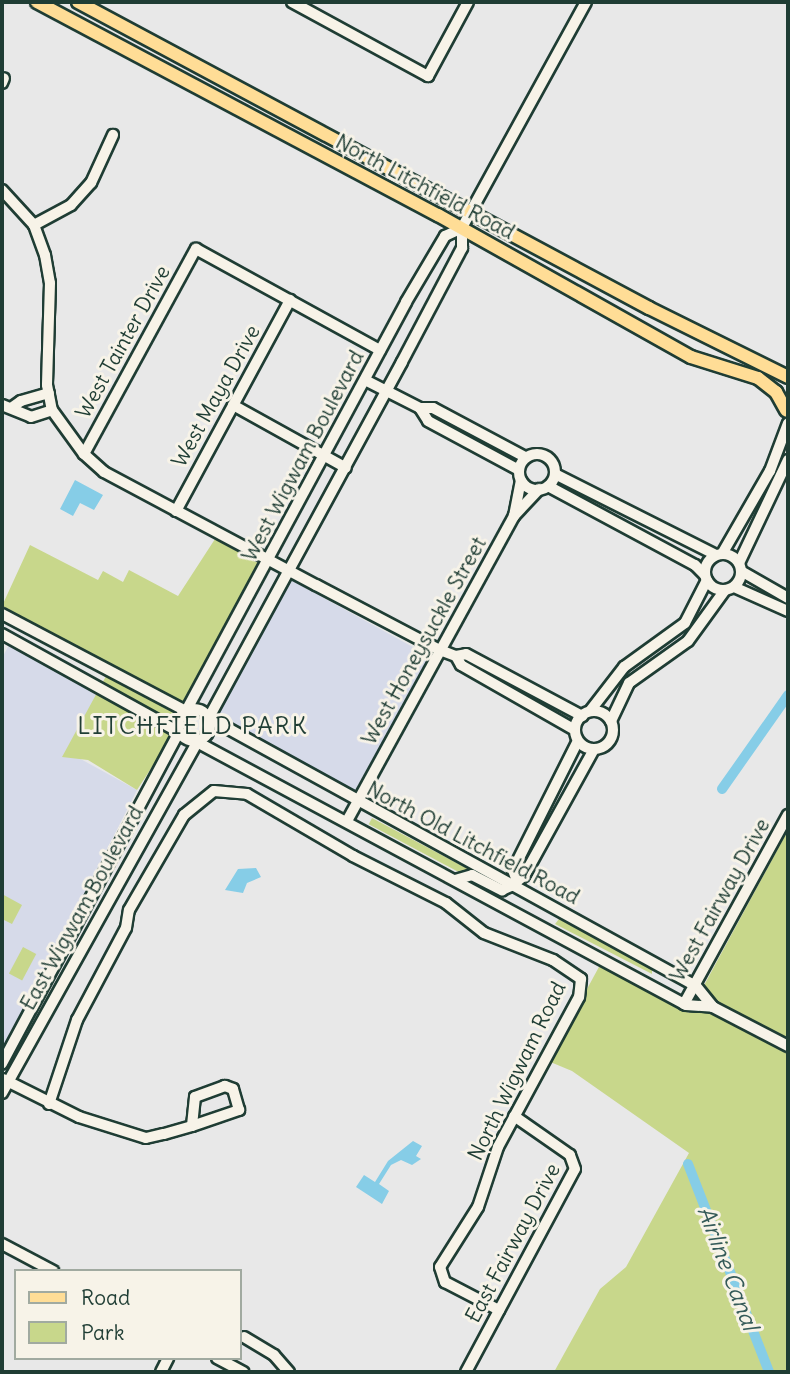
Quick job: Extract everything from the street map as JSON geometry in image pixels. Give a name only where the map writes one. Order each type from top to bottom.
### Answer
[{"type":"main road","name":"North Litchfield Road","points":[[37,2],[462,228],[691,357],[758,378],[776,392],[788,413]]},
{"type":"main road","name":"North Litchfield Road","points":[[78,2],[471,210],[649,308],[788,377]]},
{"type":"street","points":[[292,2],[312,7],[428,76],[468,2]]},
{"type":"street","name":"West Wigwam Boulevard","points":[[209,719],[286,570],[346,468],[462,248],[462,228],[471,210],[586,2]]},
{"type":"street","points":[[34,225],[71,205],[91,183],[113,135]]},
{"type":"street","points":[[2,190],[34,225],[50,283],[45,360],[52,410],[71,442],[84,454],[104,471],[176,511],[440,650],[456,656],[466,654],[586,713],[602,713],[611,721]]},
{"type":"street","name":"West Wigwam Boulevard","points":[[186,711],[270,561],[380,350],[445,236],[462,228]]},
{"type":"street","name":"West Tainter Drive","points":[[84,454],[196,248],[290,300]]},
{"type":"street","points":[[290,300],[380,350]]},
{"type":"street","name":"West Maya Drive","points":[[176,511],[290,300]]},
{"type":"street","points":[[365,380],[420,408],[433,408],[526,457],[546,456],[555,474],[719,554],[788,598]]},
{"type":"street","points":[[7,407],[49,393]]},
{"type":"street","points":[[233,405],[346,468]]},
{"type":"street","points":[[7,407],[31,417],[52,410]]},
{"type":"street","points":[[420,408],[428,421],[543,488],[695,565],[706,578],[788,611]]},
{"type":"street","points":[[514,882],[513,870],[586,713],[624,667],[685,623],[706,578],[708,563],[719,554],[771,471],[788,413]]},
{"type":"street","name":"West Honeysuckle Street","points":[[514,516],[520,475],[526,457]]},
{"type":"street","points":[[455,880],[472,875],[502,890],[524,876],[594,749],[611,739],[611,721],[629,684],[688,641],[729,588],[788,460]]},
{"type":"street","name":"West Honeysuckle Street","points":[[347,821],[514,516],[555,474]]},
{"type":"street","points":[[2,614],[186,711]]},
{"type":"street","points":[[2,634],[179,732],[186,740],[197,742],[209,733],[209,719],[197,709],[186,711],[179,718],[179,732]]},
{"type":"street","points":[[456,656],[461,665],[594,749]]},
{"type":"street","name":"North Old Litchfield Road","points":[[209,719],[358,802],[514,882],[696,986],[713,1007]]},
{"type":"street","name":"East Wigwam Boulevard","points":[[2,1064],[179,732]]},
{"type":"street","name":"North Old Litchfield Road","points":[[197,742],[684,1004],[713,1007],[788,1046]]},
{"type":"street","name":"East Wigwam Boulevard","points":[[2,1093],[5,1080],[197,742]]},
{"type":"street","name":"North Wigwam Road","points":[[49,1104],[76,1020],[126,928],[131,907],[193,804],[214,791],[240,791],[353,856],[446,903],[484,933],[553,961],[581,979],[581,992],[495,1153],[478,1207],[440,1270],[448,1284],[499,1310]]},
{"type":"street","name":"West Fairway Drive","points":[[684,1004],[788,815]]},
{"type":"street","points":[[5,1080],[49,1104],[143,1138],[192,1126],[239,1110],[233,1089],[225,1086],[197,1094],[191,1104],[192,1126]]},
{"type":"street","name":"East Fairway Drive","points":[[466,1372],[576,1166],[570,1155],[514,1116]]},
{"type":"street","points":[[2,1244],[49,1269]]},
{"type":"street","points":[[244,1337],[274,1355],[289,1372]]},
{"type":"street","points":[[221,1360],[243,1372]]},
{"type":"shaded area","points":[[291,580],[431,657],[357,794],[218,719],[222,703]]},
{"type":"shaded area","points":[[9,645],[109,698],[77,757],[137,790],[2,1057],[2,658]]},
{"type":"green space","points":[[215,539],[258,563],[259,573],[165,747],[137,790],[88,760],[62,757],[111,667],[2,606],[30,545],[98,580],[103,571],[123,582],[129,570],[178,596]]},
{"type":"green space","points":[[372,818],[471,871],[468,877],[369,824]]},
{"type":"green space","points":[[786,834],[788,1372],[554,1372],[600,1289],[626,1267],[689,1153],[572,1071],[548,1061],[600,965],[689,1013]]},
{"type":"green space","points":[[2,894],[22,905],[12,924],[2,919]]},
{"type":"green space","points":[[559,919],[652,969],[652,974],[555,924]]},
{"type":"green space","points":[[23,947],[36,954],[22,981],[9,973]]},
{"type":"water","points":[[75,480],[103,495],[94,510],[80,503],[73,516],[60,509]]},
{"type":"water","points":[[256,868],[261,877],[247,883],[243,893],[225,890],[238,869]]},
{"type":"water","points":[[413,1141],[422,1146],[416,1156],[421,1159],[412,1165],[401,1160],[391,1165],[379,1184],[389,1191],[382,1204],[356,1187],[364,1175],[375,1182],[388,1161]]},
{"type":"waterway","name":"Airline Canal","points":[[722,789],[788,695]]},
{"type":"waterway","name":"Airline Canal","points":[[688,1164],[769,1372]]},
{"type":"district","name":"LITCHFIELD PARK","points":[[193,726]]}]
